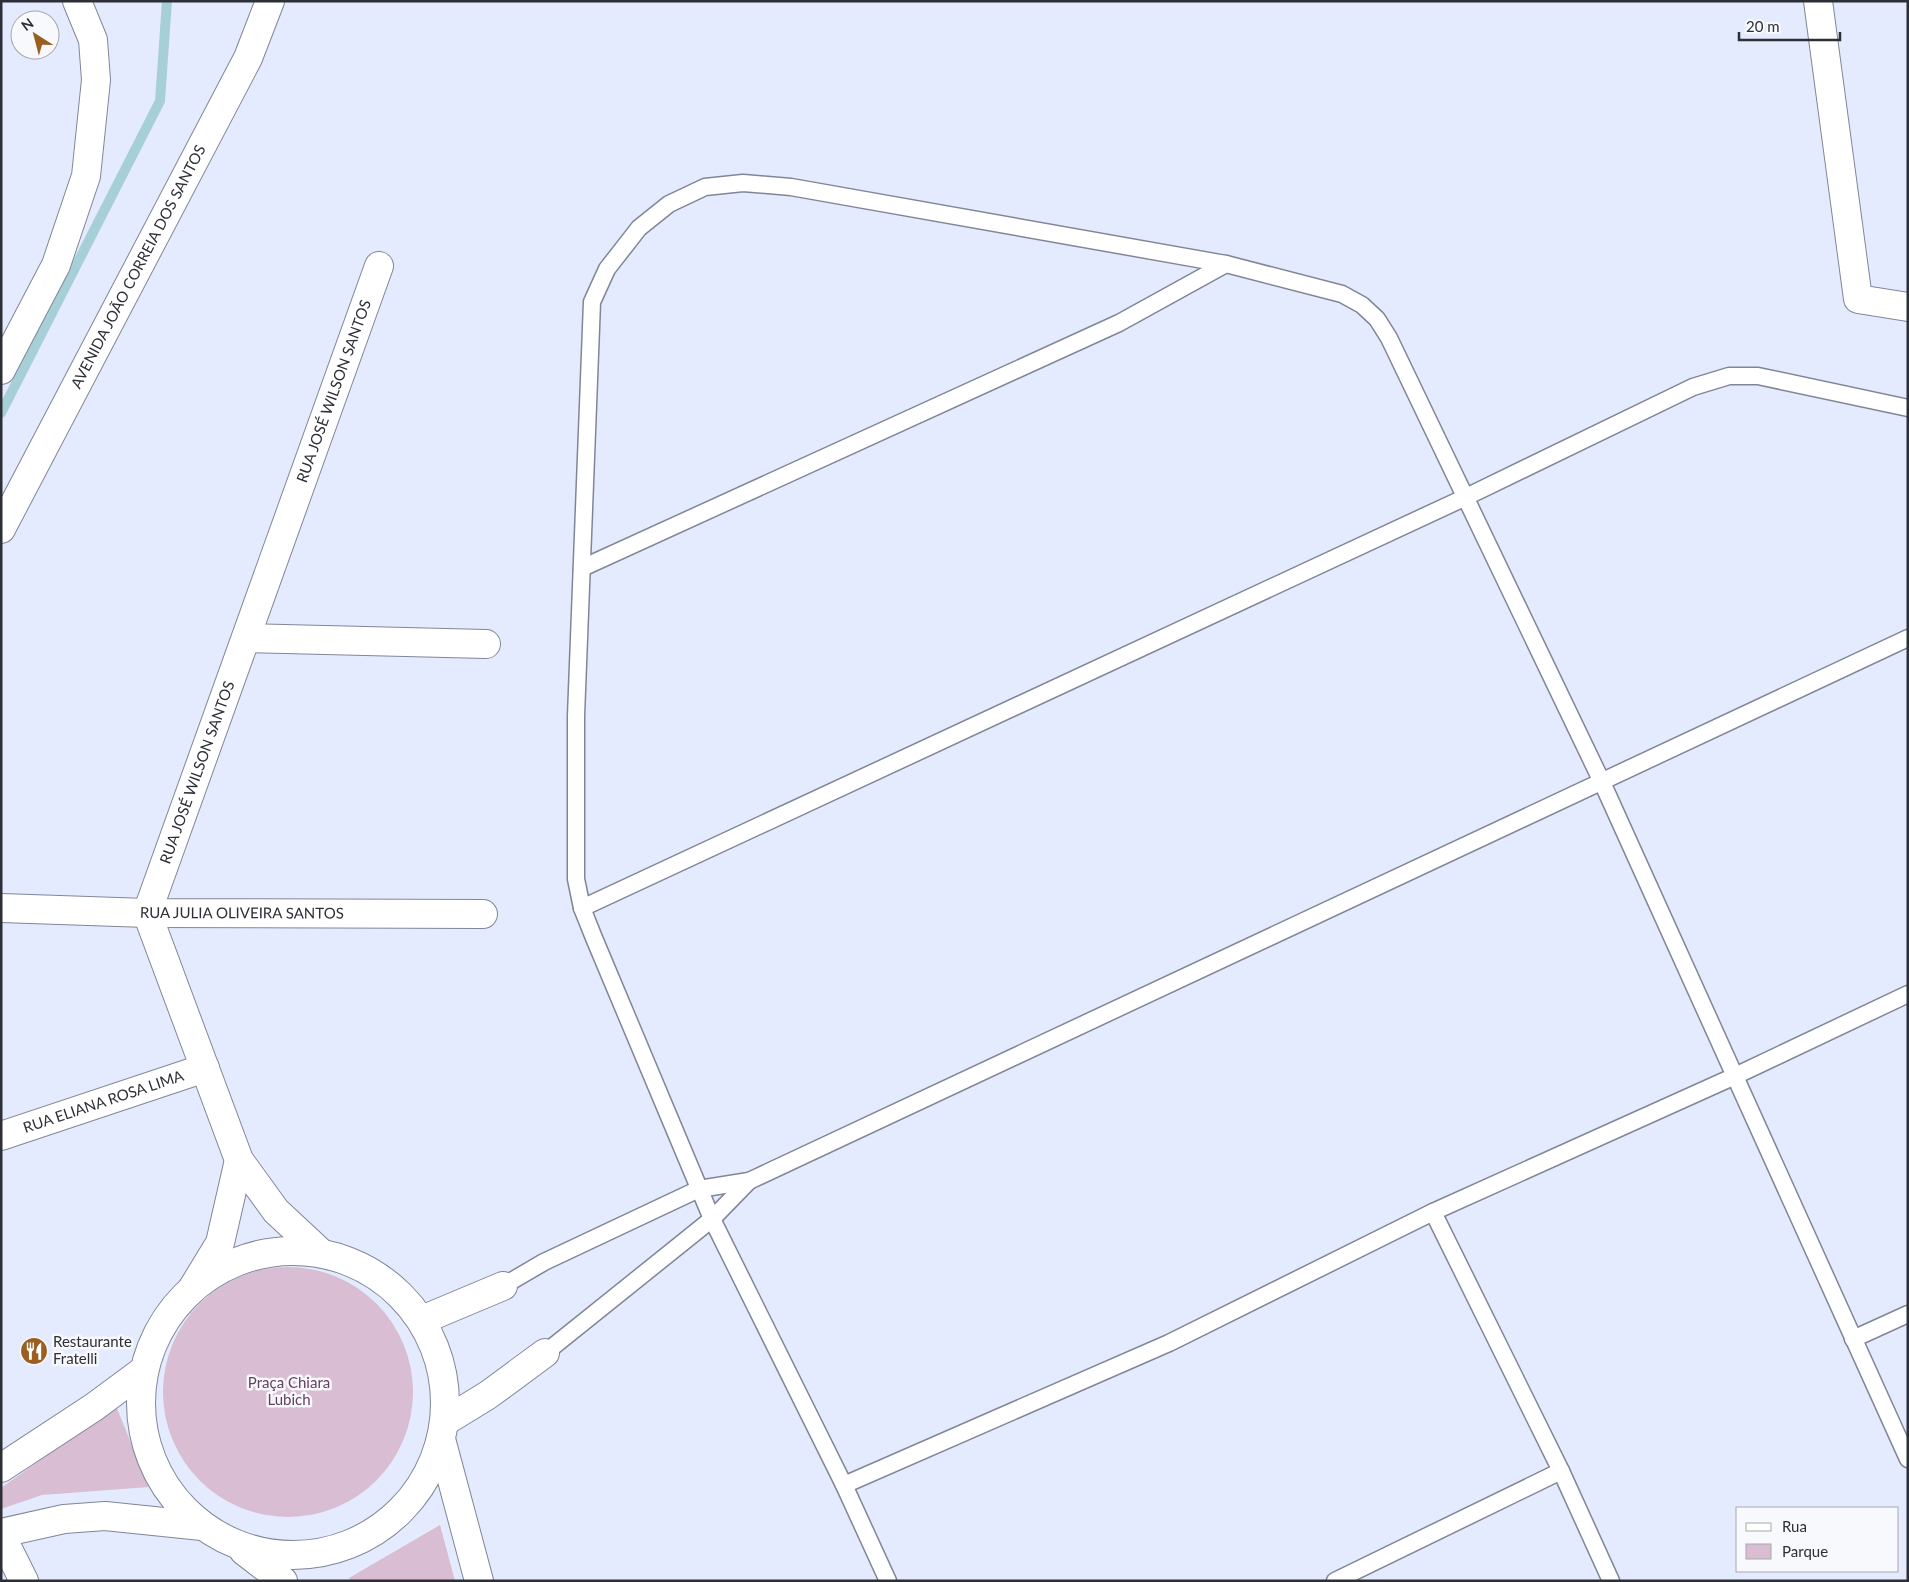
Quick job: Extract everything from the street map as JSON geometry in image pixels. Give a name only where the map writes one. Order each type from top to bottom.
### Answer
[{"type":"street","points":[[1,370],[56,264],[86,176],[96,80],[93,40],[77,1]]},
{"type":"street","name":"AVENIDA JOÃO CORREIA DOS SANTOS","points":[[1,529],[248,58],[270,1]]},
{"type":"street","points":[[1818,1],[1858,299],[1908,307]]},
{"type":"street","name":"RUA JOSÉ WILSON SANTOS","points":[[147,913],[379,266]]},
{"type":"street","points":[[246,638],[486,644]]},
{"type":"street","name":"RUA JULIA OLIVEIRA SANTOS","points":[[1,908],[147,913],[483,914]]},
{"type":"street","points":[[147,913],[239,1160],[276,1211],[320,1252],[360,1265],[395,1288],[422,1320],[438,1352],[445,1386],[443,1431],[479,1581]]},
{"type":"street","name":"RUA ELIANA ROSA LIMA","points":[[1,1136],[205,1068]]},
{"type":"street","points":[[239,1160],[220,1243],[192,1289],[161,1326],[144,1370],[140,1414],[150,1457],[171,1496],[202,1526],[237,1546],[283,1581]]},
{"type":"street","points":[[192,1289],[232,1263],[320,1252]]},
{"type":"street","points":[[422,1320],[503,1286]]},
{"type":"street","points":[[237,1546],[288,1555],[322,1552],[363,1538],[398,1513],[425,1479],[443,1431],[545,1353]]},
{"type":"street","points":[[1,1468],[94,1407],[144,1370]]},
{"type":"street","points":[[24,1581],[1,1534],[64,1518],[105,1516],[202,1526]]},
{"type":"lane","points":[[888,1581],[844,1485],[712,1219],[582,908],[576,880],[576,726],[592,302],[607,269],[640,228],[669,204],[706,187],[743,183],[791,187],[1226,264],[1342,294],[1362,305],[1376,319],[1390,338],[1602,780],[1908,1459]]},
{"type":"lane","points":[[582,568],[1119,323],[1226,264]]},
{"type":"lane","points":[[582,908],[1466,497],[1693,387],[1729,376],[1758,376],[1908,408]]},
{"type":"lane","points":[[503,1286],[544,1262],[699,1189],[749,1181],[1908,638]]},
{"type":"lane","points":[[844,1485],[1169,1343],[1433,1212],[1735,1076],[1908,994]]},
{"type":"lane","points":[[545,1353],[712,1219],[749,1181]]},
{"type":"lane","points":[[1433,1212],[1561,1471],[1611,1581]]},
{"type":"lane","points":[[1853,1339],[1908,1314]]},
{"type":"lane","points":[[1336,1581],[1561,1471]]},
{"type":"green space","name":"Praça Chiara Lubich","points":[[276,1267],[300,1267],[324,1272],[347,1281],[377,1303],[392,1322],[404,1344],[411,1368],[413,1392],[411,1416],[404,1440],[392,1462],[377,1481],[358,1496],[336,1508],[300,1517],[276,1517],[252,1512],[229,1503],[208,1489],[191,1472],[177,1451],[168,1428],[163,1404],[163,1380],[168,1356],[177,1333],[191,1312],[208,1295],[229,1281],[252,1272]]},
{"type":"green space","points":[[116,1406],[149,1487],[42,1495],[1,1509],[1,1488]]},
{"type":"green space","points":[[440,1525],[455,1581],[351,1581],[349,1578]]},
{"type":"waterway","points":[[1,413],[160,101],[167,1]]},
{"type":"place","name":"Restaurante Fratelli","points":[[34,1351]]}]
